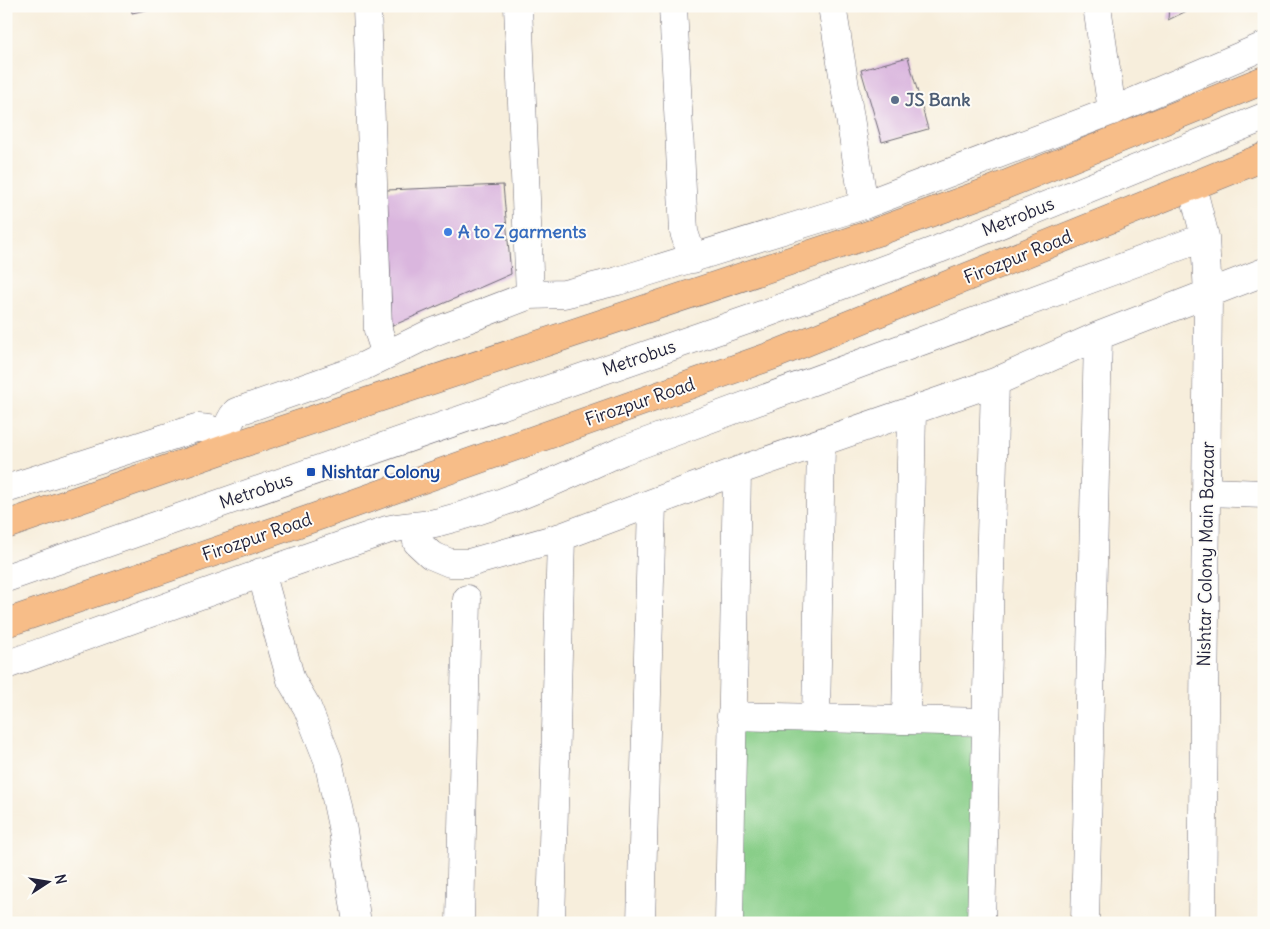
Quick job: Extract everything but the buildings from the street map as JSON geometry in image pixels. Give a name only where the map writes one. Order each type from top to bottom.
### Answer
[{"type":"main road","points":[[6,525],[228,448],[878,232],[990,192],[1264,80]]},
{"type":"main road","name":"Firozpur Road","points":[[6,623],[774,355],[1264,157]]},
{"type":"street","points":[[367,6],[378,330],[386,356]]},
{"type":"street","points":[[518,6],[530,295]]},
{"type":"street","points":[[672,6],[684,232],[693,259]]},
{"type":"street","points":[[832,6],[864,205]]},
{"type":"street","points":[[1097,6],[1112,111]]},
{"type":"street","points":[[228,448],[226,432],[230,419],[236,412],[345,374],[431,333],[530,295],[564,294],[584,290],[693,259],[864,205],[1112,111],[1264,46]]},
{"type":"street","name":"Metrobus","points":[[6,578],[759,316],[939,249],[1264,117]]},
{"type":"street","name":"Nishtar Colony Main Bazaar","points":[[1192,186],[1205,237],[1208,295],[1202,923]]},
{"type":"street","points":[[6,665],[261,572],[391,529],[438,522],[516,497],[622,451],[1205,237]]},
{"type":"street","points":[[415,526],[418,542],[431,556],[450,562],[469,563],[561,537],[737,471],[995,382],[1098,336],[1264,272]]},
{"type":"street","points":[[1085,923],[1098,336]]},
{"type":"street","points":[[981,923],[995,382]]},
{"type":"street","points":[[906,720],[912,411]]},
{"type":"street","points":[[6,488],[196,428],[205,427],[213,430],[220,436],[228,448]]},
{"type":"street","points":[[816,718],[821,443]]},
{"type":"street","points":[[728,923],[737,471]]},
{"type":"street","points":[[1207,492],[1264,494]]},
{"type":"street","points":[[641,923],[652,503]]},
{"type":"street","points":[[551,923],[561,537]]},
{"type":"street","points":[[261,572],[291,680],[307,706],[328,760],[343,831],[357,923]]},
{"type":"street","points":[[132,580],[145,614]]},
{"type":"street","points":[[460,923],[466,599]]},
{"type":"street","points":[[731,716],[986,722]]},
{"type":"green space","points":[[731,716],[986,722],[981,923],[729,923]]},
{"type":"place","name":"JS Bank","points":[[895,100]]},
{"type":"place","name":"A to Z garments","points":[[448,232]]},
{"type":"place","name":"Nishtar Colony","points":[[311,472]]}]
